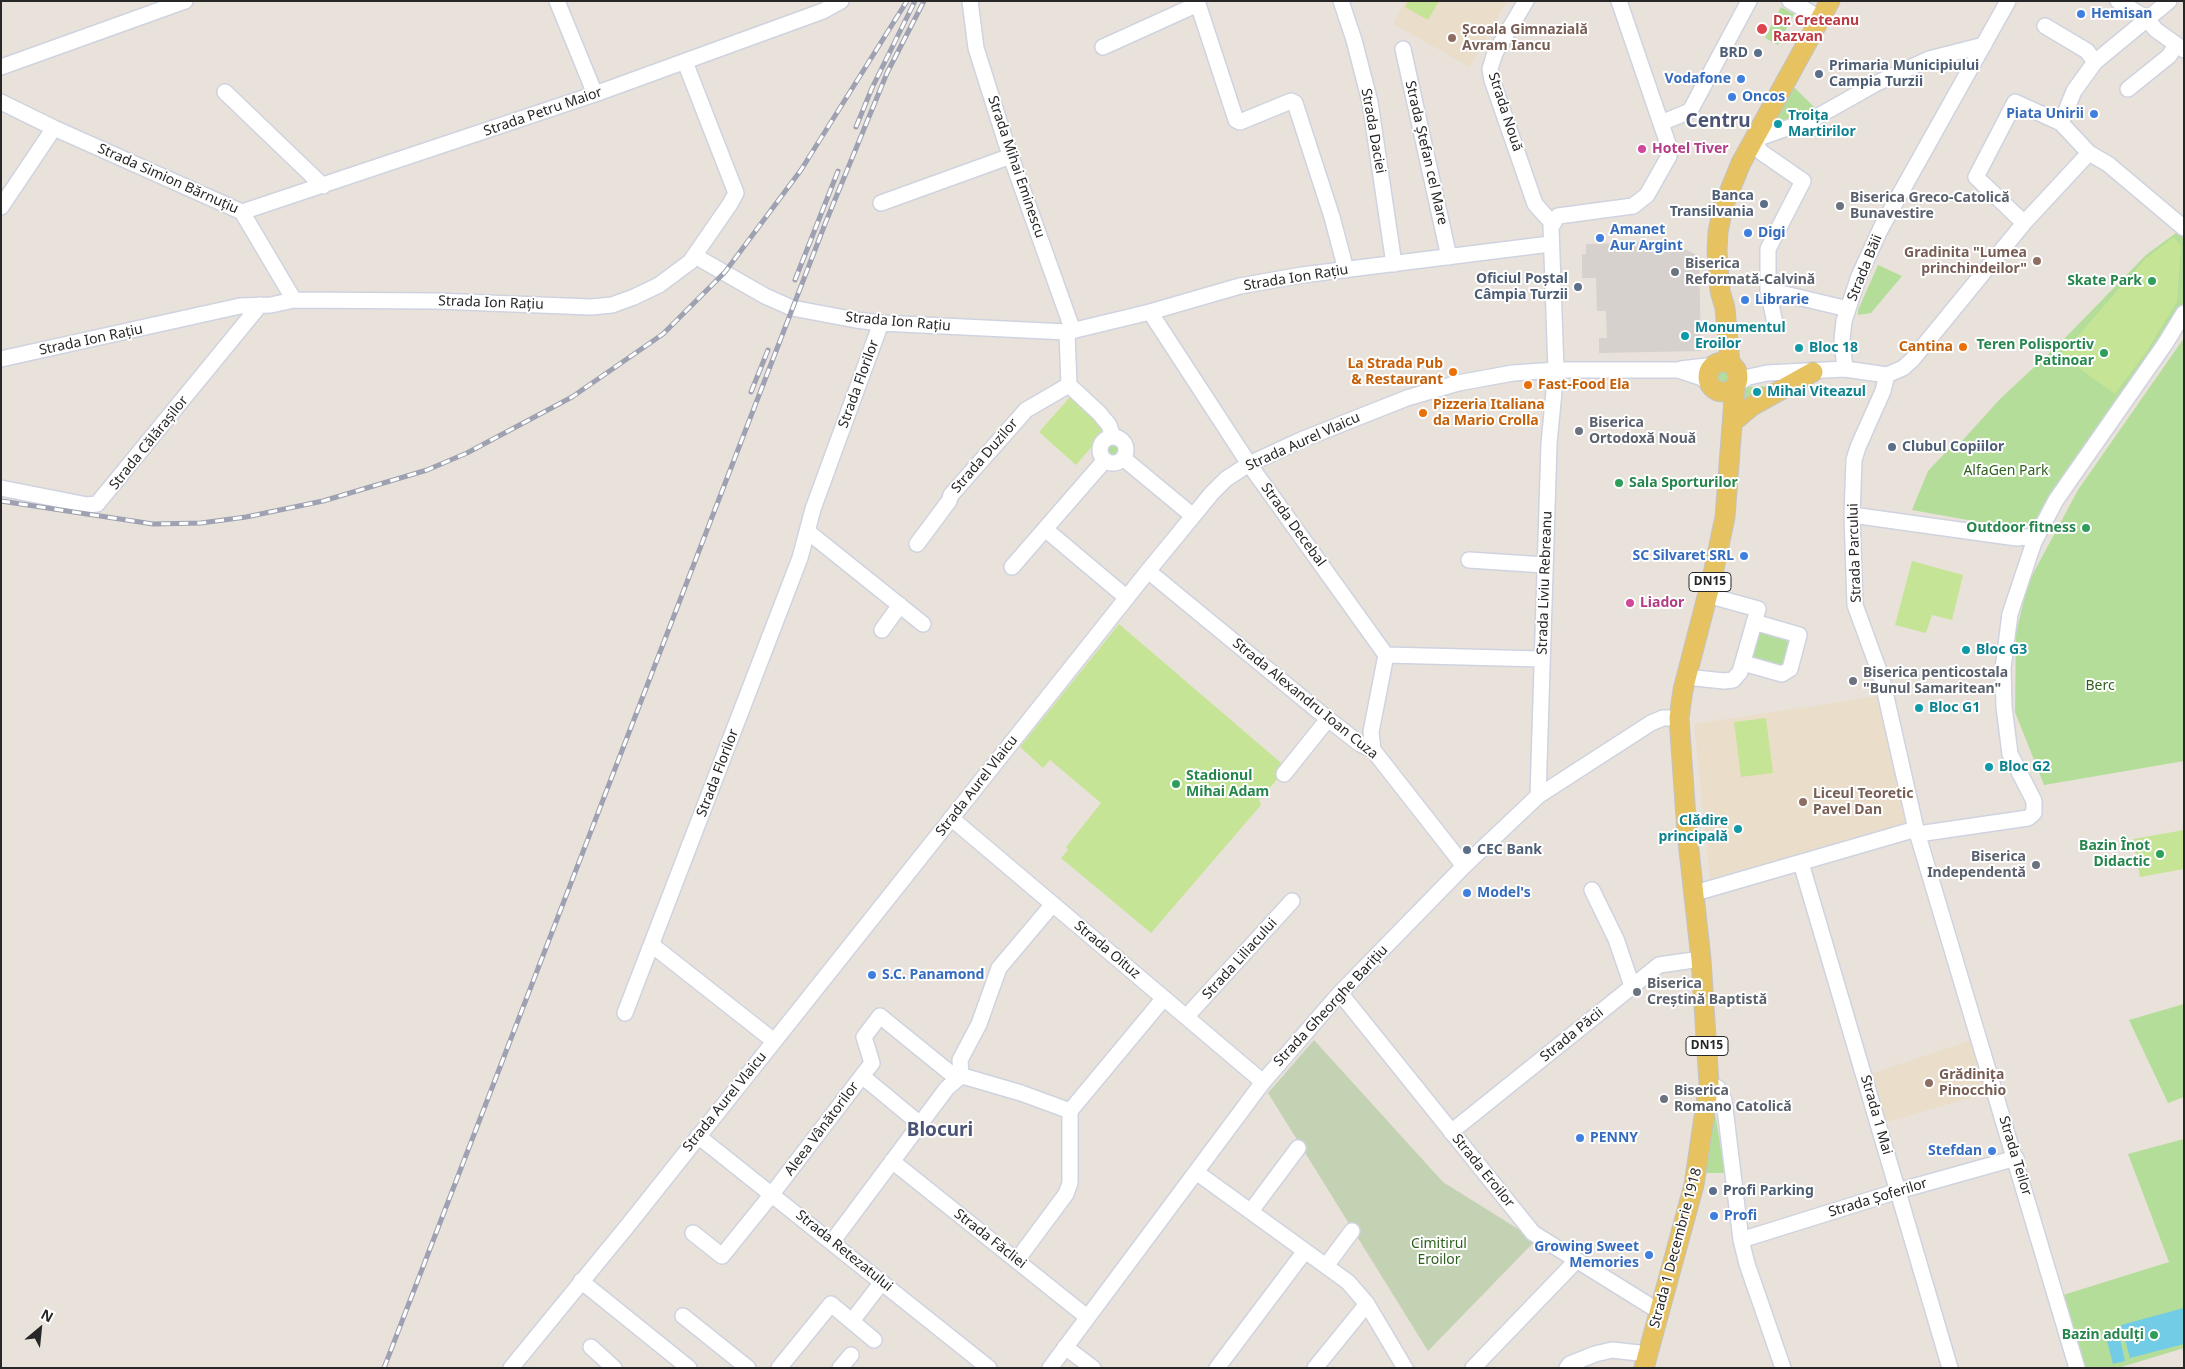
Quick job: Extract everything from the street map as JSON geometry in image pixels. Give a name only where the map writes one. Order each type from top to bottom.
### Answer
[{"type":"main road","name":"DN15","points":[[1712,386],[1709,372],[1727,371],[1725,308],[1720,291],[1717,250],[1718,232],[1728,190],[1753,140],[1830,1]]},
{"type":"main road","name":"Strada 1 Decembrie 1918","points":[[1646,1361],[1694,1185],[1709,1083],[1701,959],[1687,832],[1679,718],[1686,676],[1725,516],[1733,422],[1727,371]]},
{"type":"main road","points":[[1733,422],[1752,406],[1813,372]]},
{"type":"main road","name":"Strada 1 Decembrie 1918","points":[[1712,386],[1721,400],[1731,445]]},
{"type":"street","points":[[1,67],[185,1]]},
{"type":"street","points":[[558,1],[595,94]]},
{"type":"street","name":"Strada Petru Maior","points":[[242,212],[595,94],[823,11],[841,1]]},
{"type":"street","name":"Strada Mihai Eminescu","points":[[970,1],[976,48],[1010,156],[1070,331],[1069,385]]},
{"type":"street","name":"Strada Daciei","points":[[1341,1],[1354,40],[1370,102],[1394,264]]},
{"type":"street","name":"Strada Nouă","points":[[1526,1],[1495,53],[1490,69],[1492,80],[1535,204],[1552,223]]},
{"type":"street","points":[[1552,223],[1558,216],[1633,206],[1640,202],[1655,183],[1669,156],[1668,144],[1619,1]]},
{"type":"street","points":[[1661,123],[1690,111],[1749,1]]},
{"type":"street","points":[[1790,1],[1820,18]]},
{"type":"street","name":"Strada Băii","points":[[1845,369],[1842,340],[1848,309],[1859,276],[1881,228],[2008,1]]},
{"type":"street","points":[[2062,123],[2074,91],[2095,62],[2146,18],[2169,1]]},
{"type":"street","points":[[2123,2],[2146,18],[2156,30],[2180,48],[2128,89]]},
{"type":"street","points":[[1104,47],[1198,4],[1236,120],[1240,122],[1291,101],[1295,103],[1332,216],[1346,270]]},
{"type":"street","points":[[2045,26],[2086,51],[2095,62]]},
{"type":"street","points":[[1775,323],[1768,290],[1768,249],[1803,181],[1761,152],[1753,140],[1813,119],[1878,83],[1929,59],[1984,45]]},
{"type":"street","name":"Strada Ștefan cel Mare","points":[[1403,49],[1449,257]]},
{"type":"street","points":[[685,62],[736,193],[734,200],[705,238],[694,256]]},
{"type":"street","points":[[225,92],[323,186]]},
{"type":"street","name":"Strada Simion Bărnuțiu","points":[[1,102],[54,128],[242,212],[294,300]]},
{"type":"street","points":[[2024,223],[1976,177],[2015,102],[2062,123],[2089,153],[2108,164],[2184,228]]},
{"type":"street","points":[[1,207],[54,128]]},
{"type":"street","points":[[1678,370],[1727,371],[1749,377],[1768,373],[1845,369],[1887,375],[1903,368],[1912,360],[2024,223],[2089,153]]},
{"type":"street","points":[[881,203],[1010,156]]},
{"type":"street","name":"Strada Liviu Rebreanu","points":[[1538,796],[1549,444],[1556,370],[1550,244],[1552,223]]},
{"type":"street","name":"Strada Ion Rațiu","points":[[1,359],[240,306],[294,300],[436,301],[592,307],[612,305],[658,285],[694,256],[765,296],[792,308],[881,323],[1070,331],[1150,312],[1240,286],[1346,270],[1550,244]]},
{"type":"street","points":[[1768,290],[1848,309]]},
{"type":"street","name":"Strada Călărașilor","points":[[1,488],[87,505],[97,504],[260,305]]},
{"type":"street","name":"Strada Decebal","points":[[1150,312],[1249,464],[1386,655]]},
{"type":"street","points":[[1695,893],[1917,832],[2028,818],[2034,813],[2034,801],[2010,754],[2004,707],[2003,668],[2010,614],[2027,558],[2056,500],[2165,344],[2184,313]]},
{"type":"street","name":"Strada Florilor","points":[[625,1013],[800,558],[816,500],[881,323]]},
{"type":"street","name":"Strada Aurel Vlaicu","points":[[515,1367],[1148,571],[1226,479],[1249,464],[1301,440],[1407,398],[1458,383],[1513,374],[1556,370],[1678,370]]},
{"type":"street","points":[[1678,370],[1702,378],[1712,386]]},
{"type":"street","name":"Strada Parcului","points":[[1887,375],[1883,391],[1854,460],[1852,515],[1855,605],[1882,679],[1917,832]]},
{"type":"street","points":[[1069,385],[1109,425],[1113,437]]},
{"type":"street","name":"Strada Duzilor","points":[[917,544],[949,501],[951,495],[1026,410],[1069,385]]},
{"type":"street","points":[[1113,437],[1120,439],[1124,444],[1126,452],[1123,458],[1116,462],[1105,460],[1101,454],[1101,446],[1106,440],[1113,437]]},
{"type":"street","points":[[1123,458],[1193,516]]},
{"type":"street","points":[[1012,567],[1105,460]]},
{"type":"street","points":[[1852,515],[2017,538],[2037,536]]},
{"type":"street","points":[[1045,529],[1127,598]]},
{"type":"street","points":[[807,531],[923,624]]},
{"type":"street","points":[[1469,560],[1545,565]]},
{"type":"street","name":"Strada Alexandru Ioan Cuza","points":[[1148,571],[1328,720],[1360,744],[1373,750],[1464,866]]},
{"type":"street","points":[[1686,676],[1724,681],[1733,680],[1740,672],[1758,609],[1707,595]]},
{"type":"street","points":[[882,630],[900,605]]},
{"type":"street","points":[[1743,663],[1782,674],[1790,669],[1799,635],[1754,622]]},
{"type":"street","points":[[1373,750],[1371,732],[1386,655],[1542,659]]},
{"type":"street","name":"Strada Gheorghe Barițiu","points":[[1050,1368],[1263,1082],[1340,993],[1464,866],[1538,796],[1651,723],[1663,718],[1679,718]]},
{"type":"street","points":[[1284,774],[1328,720]]},
{"type":"street","name":"Strada Oituz","points":[[951,818],[1263,1082]]},
{"type":"street","name":"Strada Teilor","points":[[1917,832],[2016,1158],[2077,1368]]},
{"type":"street","name":"Strada 1 Mai","points":[[1801,863],[1950,1368]]},
{"type":"street","points":[[1592,890],[1616,940],[1632,986]]},
{"type":"street","name":"Strada Liliacului","points":[[1187,1016],[1292,902]]},
{"type":"street","points":[[961,1076],[960,1060],[979,1024],[999,968],[1053,904]]},
{"type":"street","points":[[652,945],[774,1041]]},
{"type":"street","name":"Strada Păcii","points":[[1451,1132],[1659,965],[1701,959]]},
{"type":"street","name":"Strada Eroilor","points":[[1340,993],[1533,1234],[1660,1312]]},
{"type":"street","points":[[1017,1260],[1066,1194],[1070,1183],[1070,1110],[1164,998]]},
{"type":"street","points":[[862,1076],[872,1063],[864,1037],[880,1016],[949,1072],[1021,1093],[1070,1110]]},
{"type":"street","name":"Aleea Vânătorilor","points":[[693,1233],[722,1256],[862,1076],[920,1124]]},
{"type":"street","points":[[832,1242],[947,1088],[961,1076]]},
{"type":"street","points":[[1709,1083],[1718,1088],[1724,1100],[1741,1240],[1747,1264],[1783,1368]]},
{"type":"street","name":"Strada Retezatului","points":[[698,1136],[989,1368]]},
{"type":"street","points":[[1251,1212],[1298,1148]]},
{"type":"street","name":"Strada Șoferilor","points":[[1741,1240],[2016,1158]]},
{"type":"street","name":"Strada Făcliei","points":[[892,1161],[1087,1317]]},
{"type":"street","points":[[1196,1172],[1348,1282],[1367,1304],[1405,1368]]},
{"type":"street","points":[[1326,1266],[1352,1231]]},
{"type":"street","points":[[1217,1368],[1305,1251]]},
{"type":"street","points":[[1473,1368],[1576,1261]]},
{"type":"street","points":[[582,1281],[689,1368]]},
{"type":"street","points":[[852,1320],[882,1282]]},
{"type":"street","points":[[779,1368],[831,1304],[874,1340]]},
{"type":"street","points":[[1315,1368],[1367,1304]]},
{"type":"street","points":[[683,1316],[748,1368]]},
{"type":"street","points":[[591,1347],[614,1368]]},
{"type":"street","points":[[1065,1347],[1093,1368]]},
{"type":"street","points":[[1568,1368],[1570,1364],[1595,1354],[1612,1350],[1646,1361]]},
{"type":"street","points":[[840,1368],[851,1355]]},
{"type":"shaded area","name":"Școala Gimnazială Avram Iancu","points":[[1405,1],[1507,1],[1470,67],[1393,24]]},
{"type":"shaded area","points":[[1670,242],[1699,256],[1701,351],[1599,353],[1599,338],[1607,338],[1606,311],[1597,311],[1596,278],[1582,278],[1582,254],[1586,254],[1586,244]]},
{"type":"shaded area","name":"Liceul Teoretic Pavel Dan","points":[[1879,696],[1909,820],[1906,825],[1710,879],[1694,724]]},
{"type":"shaded area","name":"Grădinița Pinocchio","points":[[1971,1040],[1987,1093],[1884,1123],[1871,1074]]},
{"type":"green space","points":[[1408,1],[1439,1],[1428,20],[1405,7]]},
{"type":"green space","points":[[1781,7],[1794,14],[1778,45],[1765,38]]},
{"type":"green space","points":[[1793,86],[1816,109],[1802,118],[1772,129],[1772,123]]},
{"type":"green space","name":"AlfaGen Park","points":[[2180,230],[2184,234],[2184,309],[2037,521],[2024,528],[1912,510],[1928,471],[1948,450],[1962,441],[2000,399],[2061,342],[2146,255]]},
{"type":"green space","points":[[2174,237],[2181,246],[2177,302],[2147,351],[2115,394],[2061,355],[2145,259]]},
{"type":"green space","points":[[1878,265],[1902,276],[1871,313],[1858,315],[1858,310]]},
{"type":"green space","name":"Berc","points":[[2184,338],[2184,761],[2044,785],[2015,712],[2016,633],[2028,583],[2078,490]]},
{"type":"green space","points":[[1723,368],[1731,373],[1732,377],[1727,385],[1723,386],[1715,381],[1714,377],[1719,369]]},
{"type":"green space","points":[[1781,386],[1744,406],[1743,387]]},
{"type":"green space","points":[[1070,397],[1107,429],[1076,465],[1039,432]]},
{"type":"green space","points":[[1109,441],[1117,441],[1122,446],[1120,457],[1109,459],[1104,454],[1104,446]]},
{"type":"green space","points":[[1912,561],[1963,575],[1952,620],[1932,615],[1926,633],[1895,625]]},
{"type":"green space","name":"Stadionul Mihai Adam","points":[[1119,624],[1287,768],[1259,800],[1261,805],[1151,933],[1061,858],[1068,850],[1066,847],[1101,803],[1050,760],[1043,768],[1020,747]]},
{"type":"green space","points":[[1757,626],[1795,637],[1785,671],[1747,660]]},
{"type":"green space","points":[[1766,718],[1773,773],[1741,777],[1734,722]]},
{"type":"green space","name":"Bazin Înot Didactic","points":[[2184,830],[2184,869],[2140,877],[2133,839]]},
{"type":"green space","points":[[2184,1004],[2184,1097],[2168,1103],[2129,1020]]},
{"type":"green space","name":"Cimitirul Eroilor","points":[[1314,1040],[1443,1182],[1523,1232],[1534,1242],[1428,1351],[1268,1093]]},
{"type":"green space","points":[[1714,1107],[1725,1173],[1703,1173]]},
{"type":"green space","points":[[2184,1139],[2184,1348],[2118,1368],[2081,1368],[2060,1296],[2169,1262],[2128,1154]]},
{"type":"water","name":"Bazin adulți","points":[[2184,1308],[2184,1344],[2130,1358],[2121,1325]]},
{"type":"water","points":[[2118,1330],[2125,1361],[2113,1364],[2105,1333]]},
{"type":"railway","points":[[1,501],[153,524],[201,523],[246,517],[323,501],[427,470],[467,453],[572,397],[663,334],[725,272],[801,170],[907,1]]},
{"type":"railway","points":[[856,127],[872,88],[915,1]]},
{"type":"railway","points":[[384,1368],[825,224],[887,73],[924,1]]},
{"type":"railway","points":[[795,280],[838,171]]},
{"type":"railway","points":[[751,392],[768,350]]},
{"type":"place","name":"Hemisan","points":[[2081,14]]},
{"type":"place","name":"Dr. Creteanu Razvan","points":[[1762,29]]},
{"type":"place","name":"Școala Gimnazială Avram Iancu","points":[[1452,38]]},
{"type":"place","name":"BRD","points":[[1758,53]]},
{"type":"place","name":"Primaria Municipiului Campia Turzii","points":[[1819,74]]},
{"type":"place","name":"Vodafone","points":[[1741,79]]},
{"type":"place","name":"Oncos","points":[[1732,97]]},
{"type":"place","name":"Piata Unirii","points":[[2094,114]]},
{"type":"place","name":"Troița Martirilor","points":[[1778,124]]},
{"type":"place","name":"Hotel Tiver","points":[[1642,149]]},
{"type":"place","name":"Banca Transilvania","points":[[1764,204]]},
{"type":"place","name":"Biserica Greco-Catolică Bunavestire","points":[[1840,206]]},
{"type":"place","name":"Digi","points":[[1748,233]]},
{"type":"place","name":"Amanet Aur Argint","points":[[1600,238]]},
{"type":"place","name":"Gradinita \"Lumea princhindeilor\"","points":[[2037,261]]},
{"type":"place","name":"Biserica Reformată-Calvină","points":[[1675,272]]},
{"type":"place","name":"Skate Park","points":[[2152,281]]},
{"type":"place","name":"Oficiul Poștal Câmpia Turzii","points":[[1578,287]]},
{"type":"place","name":"Librarie","points":[[1745,300]]},
{"type":"place","name":"Monumentul Eroilor","points":[[1685,336]]},
{"type":"place","name":"Cantina","points":[[1963,347]]},
{"type":"place","name":"Bloc 18","points":[[1799,348]]},
{"type":"place","name":"Teren Polisportiv Patinoar","points":[[2104,353]]},
{"type":"place","name":"La Strada Pub & Restaurant","points":[[1453,372]]},
{"type":"place","name":"Fast-Food Ela","points":[[1528,385]]},
{"type":"place","name":"Mihai Viteazul","points":[[1757,392]]},
{"type":"place","name":"Pizzeria Italiana da Mario Crolla","points":[[1423,413]]},
{"type":"place","name":"Biserica Ortodoxă Nouă","points":[[1579,431]]},
{"type":"place","name":"Clubul Copiilor","points":[[1892,447]]},
{"type":"place","name":"Sala Sporturilor","points":[[1619,483]]},
{"type":"place","name":"Outdoor fitness","points":[[2086,528]]},
{"type":"place","name":"SC Silvaret SRL","points":[[1744,556]]},
{"type":"place","name":"Liador","points":[[1630,603]]},
{"type":"place","name":"Bloc G3","points":[[1966,650]]},
{"type":"place","name":"Biserica penticostala \"Bunul Samaritean\"","points":[[1853,681]]},
{"type":"place","name":"Bloc G1","points":[[1919,708]]},
{"type":"place","name":"Bloc G2","points":[[1989,767]]},
{"type":"place","name":"Stadionul Mihai Adam","points":[[1176,784]]},
{"type":"place","name":"Liceul Teoretic Pavel Dan","points":[[1803,802]]},
{"type":"place","name":"Clădire principală","points":[[1738,829]]},
{"type":"place","name":"CEC Bank","points":[[1467,850]]},
{"type":"place","name":"Bazin Înot Didactic","points":[[2160,854]]},
{"type":"place","name":"Biserica Independentă","points":[[2036,865]]},
{"type":"place","name":"Model's","points":[[1467,893]]},
{"type":"place","name":"S.C. Panamond","points":[[872,975]]},
{"type":"place","name":"Biserica Creștină Baptistă","points":[[1637,992]]},
{"type":"place","name":"Grădinița Pinocchio","points":[[1929,1083]]},
{"type":"place","name":"Biserica Romano Catolică","points":[[1664,1099]]},
{"type":"place","name":"PENNY","points":[[1580,1138]]},
{"type":"place","name":"Stefdan","points":[[1992,1151]]},
{"type":"place","name":"Profi Parking","points":[[1713,1191]]},
{"type":"place","name":"Profi","points":[[1714,1216]]},
{"type":"place","name":"Growing Sweet Memories","points":[[1649,1255]]},
{"type":"place","name":"Bazin adulți","points":[[2154,1335]]},
{"type":"district","name":"Centru","points":[[1718,122]]},
{"type":"district","name":"Blocuri","points":[[940,1131]]}]
